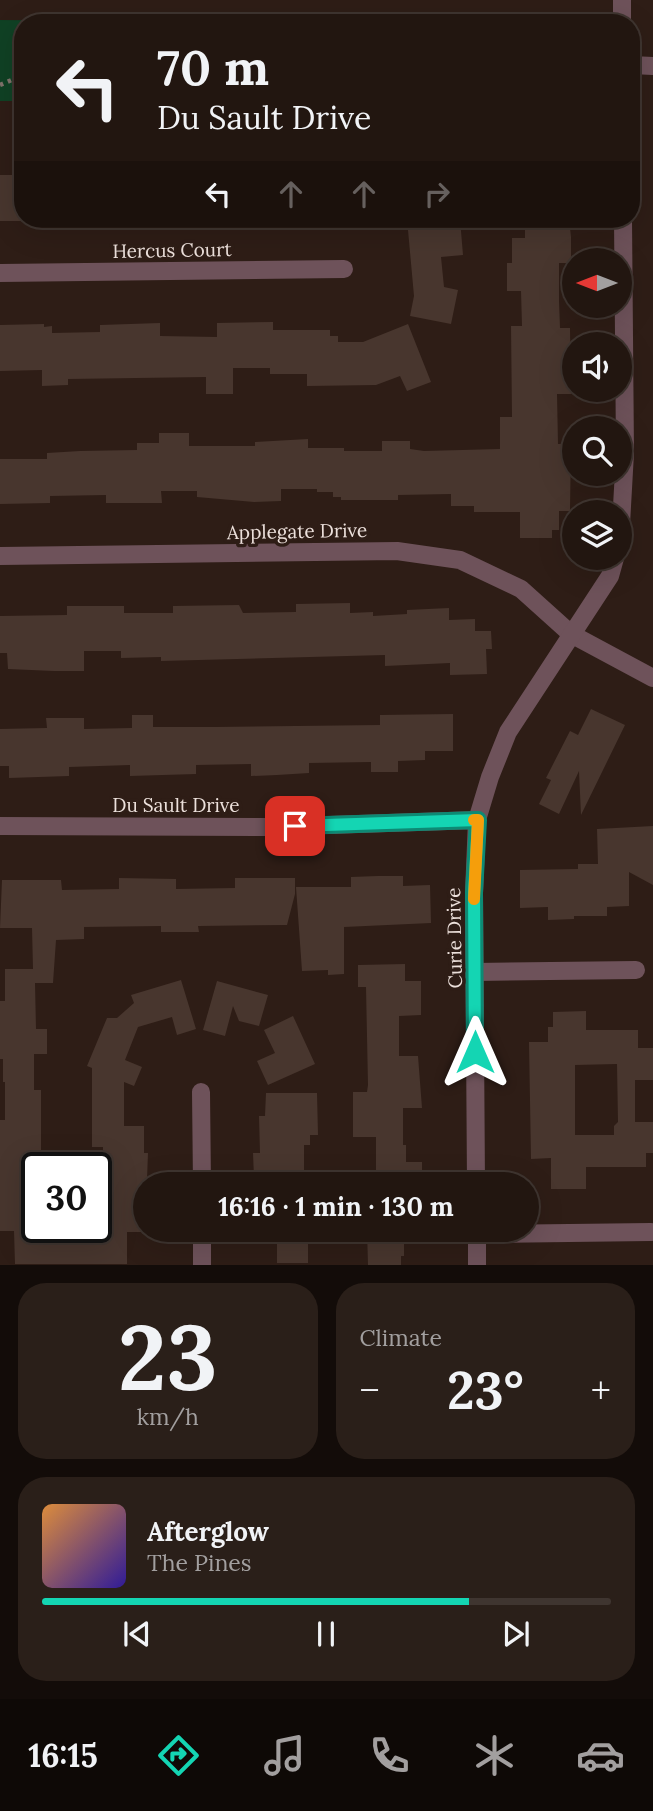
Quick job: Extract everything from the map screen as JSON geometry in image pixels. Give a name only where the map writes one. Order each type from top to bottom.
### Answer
[{"type":"street","points":[[622,500],[625,453],[623,228]]},
{"type":"street","name":"Hercus Court","points":[[0,273],[344,269]]},
{"type":"street","name":"Applegate Drive","points":[[0,556],[397,551],[460,560],[521,589],[571,634],[653,678]]},
{"type":"street","name":"Curie Drive","points":[[476,1172],[474,866],[478,820],[490,777],[508,732],[612,570]]},
{"type":"street","name":"Du Sault Drive","points":[[0,826],[270,827],[478,820]]},
{"type":"street","points":[[475,972],[636,970]]},
{"type":"street","points":[[201,1092],[202,1172]]},
{"type":"street","points":[[539,1232],[651,1232]]},
{"type":"street","points":[[202,1242],[202,1265]]},
{"type":"street","points":[[477,1242],[477,1265]]},
{"type":"green space","points":[[0,20],[14,20],[14,101],[0,101]]},
{"type":"building","points":[[0,175],[14,175],[14,221],[0,221]]},
{"type":"building","points":[[408,228],[461,228],[463,255],[441,257],[444,287],[458,290],[451,324],[410,316],[414,296]]},
{"type":"building","points":[[525,228],[570,228],[571,248],[562,248],[562,263],[559,263],[560,328],[570,328],[570,332],[562,332],[562,394],[557,394],[558,444],[562,444],[562,486],[570,486],[570,500],[562,500],[559,530],[552,530],[552,538],[520,538],[520,512],[474,512],[474,506],[451,506],[451,494],[398,495],[398,500],[341,500],[341,497],[333,497],[333,492],[317,492],[317,489],[281,489],[281,501],[254,502],[197,497],[197,491],[161,491],[162,503],[106,503],[106,495],[50,496],[50,503],[0,504],[0,459],[47,459],[47,453],[137,450],[137,443],[159,443],[159,433],[189,433],[189,446],[255,446],[255,442],[308,439],[308,448],[344,448],[344,451],[382,451],[382,441],[410,441],[410,449],[424,451],[500,449],[500,417],[512,417],[511,326],[522,326],[521,291],[507,291],[507,263],[512,263],[512,238],[525,238]]},
{"type":"building","points":[[273,322],[273,330],[330,330],[330,336],[338,336],[338,342],[363,342],[408,324],[431,382],[407,391],[400,376],[376,385],[307,386],[307,374],[270,374],[270,368],[233,368],[233,394],[206,394],[206,377],[68,379],[68,385],[42,386],[42,370],[0,371],[0,325],[44,324],[44,327],[52,326],[52,333],[100,332],[100,325],[160,323],[160,336],[217,337],[217,323]]},
{"type":"building","points":[[350,603],[350,613],[373,612],[373,616],[407,614],[407,610],[449,608],[449,620],[475,619],[475,631],[491,631],[492,649],[486,649],[487,674],[450,675],[450,663],[385,666],[385,655],[161,661],[161,657],[121,658],[121,651],[84,651],[84,671],[54,671],[8,669],[7,653],[0,653],[0,616],[67,615],[67,606],[124,606],[124,613],[173,613],[173,606],[239,605],[243,613],[296,612],[296,604]]},
{"type":"building","points":[[591,709],[625,725],[581,815],[579,771],[559,814],[539,804],[551,780],[546,778],[570,731],[578,735]]},
{"type":"building","points":[[453,714],[453,751],[425,751],[425,760],[398,761],[398,772],[371,772],[371,762],[309,763],[309,773],[277,775],[251,776],[251,764],[196,765],[196,774],[130,776],[130,765],[69,767],[69,776],[9,778],[9,766],[0,766],[0,729],[47,728],[46,718],[84,718],[84,729],[132,728],[132,715],[153,715],[153,727],[215,727],[380,725],[380,715]]},
{"type":"building","points":[[653,826],[653,885],[629,872],[629,906],[607,907],[607,916],[574,916],[574,919],[548,920],[548,907],[520,908],[520,870],[578,869],[578,864],[598,864],[597,829]]},
{"type":"building","points":[[403,876],[403,886],[430,885],[431,923],[344,927],[344,974],[328,975],[328,970],[302,971],[296,887],[351,887],[351,877]]},
{"type":"building","points":[[119,878],[176,879],[176,889],[235,888],[235,878],[295,878],[295,894],[287,925],[198,926],[199,932],[161,932],[161,926],[84,927],[84,939],[56,940],[53,983],[35,983],[36,1029],[47,1029],[47,1054],[34,1054],[34,1090],[41,1090],[41,1152],[21,1152],[21,1243],[112,1243],[112,1152],[103,1152],[103,1147],[92,1147],[92,1068],[87,1066],[107,1018],[117,1018],[134,1003],[131,995],[181,980],[196,1029],[177,1035],[172,1017],[138,1027],[125,1060],[142,1067],[134,1086],[124,1082],[124,1126],[144,1126],[144,1153],[148,1153],[147,1172],[133,1172],[133,1232],[127,1232],[127,1264],[15,1264],[14,1231],[0,1231],[0,1120],[5,1120],[5,1082],[3,1059],[0,1059],[0,1001],[5,1001],[5,969],[33,969],[32,928],[0,928],[2,880],[61,880],[62,890],[119,889]]},
{"type":"building","points":[[405,964],[405,981],[421,981],[421,1015],[399,1016],[399,1056],[418,1056],[422,1108],[403,1108],[403,1145],[406,1145],[406,1162],[422,1162],[422,1172],[376,1172],[376,1137],[353,1137],[353,1092],[367,1092],[368,1085],[366,987],[358,987],[358,965]]},
{"type":"building","points":[[217,981],[268,995],[259,1026],[239,1021],[233,1006],[225,1036],[203,1030]]},
{"type":"building","points":[[586,1011],[586,1030],[638,1030],[638,1048],[653,1048],[653,1080],[635,1080],[635,1122],[653,1122],[653,1153],[646,1153],[646,1167],[586,1167],[586,1189],[551,1189],[551,1158],[531,1159],[529,1042],[548,1042],[548,1027],[553,1027],[553,1012]],"holes":[[[617,1064],[618,1122],[614,1126],[614,1135],[575,1135],[575,1065]]]},
{"type":"building","points":[[293,1016],[315,1064],[268,1085],[257,1061],[275,1053],[264,1030]]},
{"type":"building","points":[[266,1093],[317,1093],[318,1135],[310,1135],[310,1145],[304,1145],[304,1172],[254,1172],[253,1153],[260,1153],[259,1116],[265,1116]]},
{"type":"building","points":[[277,1242],[308,1242],[308,1263],[277,1263]]},
{"type":"building","points":[[367,1242],[404,1242],[401,1265],[368,1265]]},
{"type":"slow traffic","points":[[474,820],[478,820],[474,899]]},
{"type":"route","points":[[295,826],[478,820],[474,866],[475,1052]]}]
